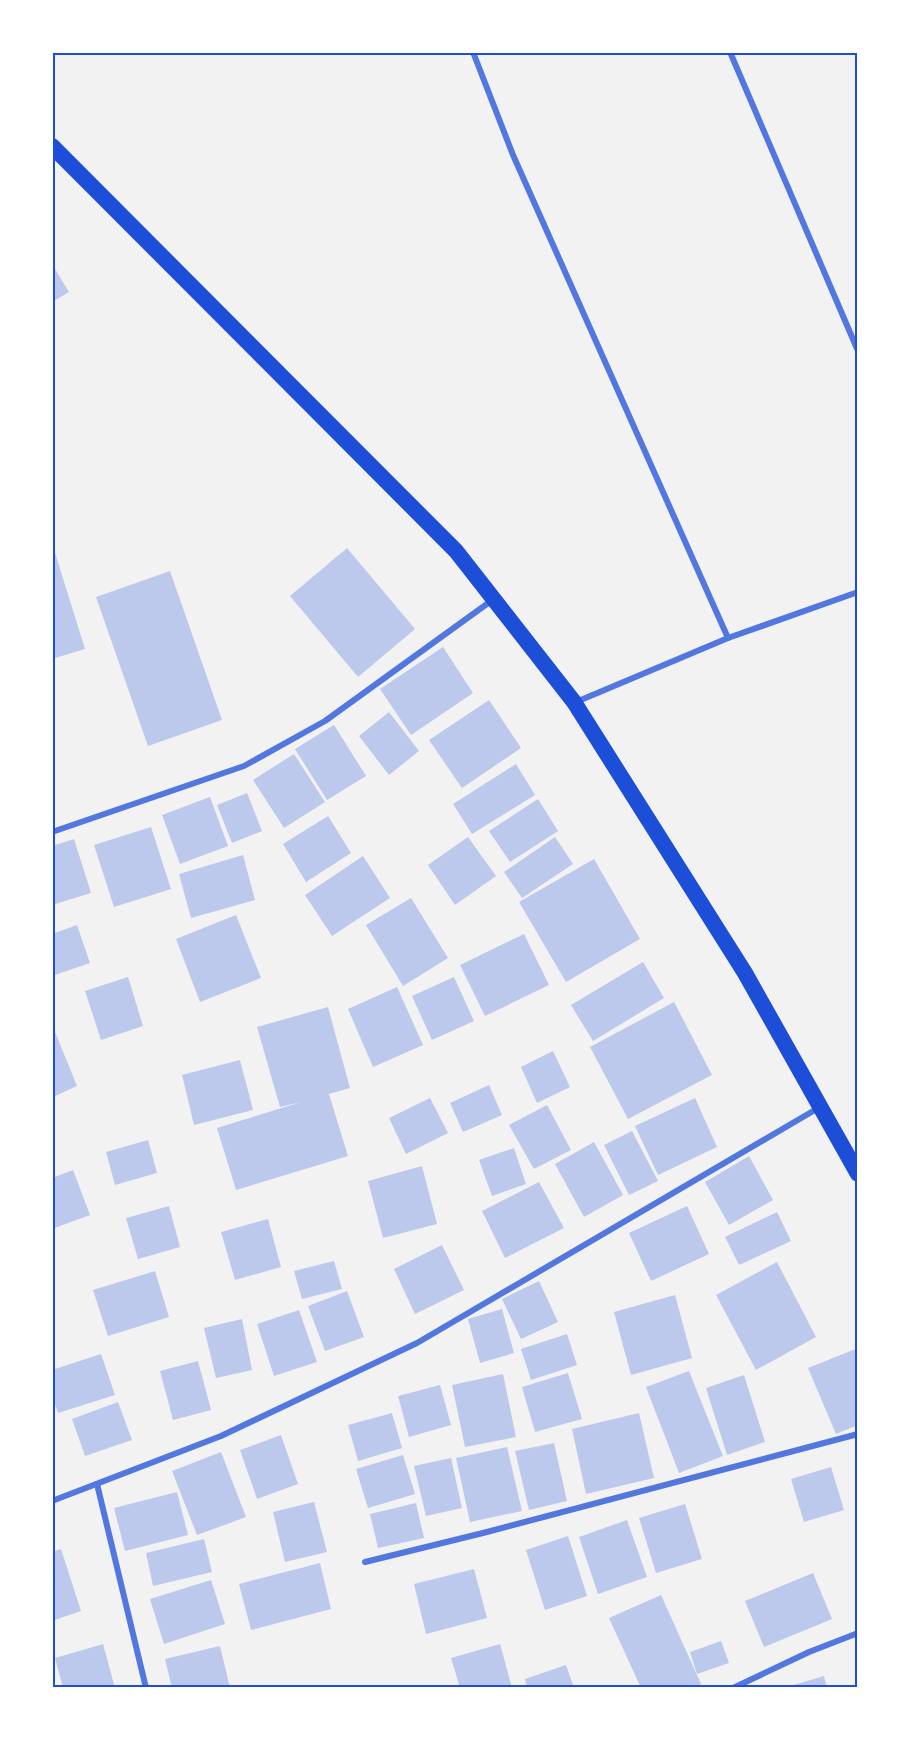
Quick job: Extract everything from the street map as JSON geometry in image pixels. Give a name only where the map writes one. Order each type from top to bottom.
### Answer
[{"type":"highway","points":[[52,146],[456,552],[494,599],[574,702],[745,973],[858,1174]]},
{"type":"street","points":[[472,52],[513,155],[728,638]]},
{"type":"street","points":[[730,52],[858,351]]},
{"type":"street","points":[[574,702],[728,638],[858,592]]},
{"type":"street","points":[[52,832],[243,766],[325,721],[494,599]]},
{"type":"street","points":[[52,1501],[221,1436],[417,1343],[820,1107]]},
{"type":"street","points":[[365,1562],[858,1434]]},
{"type":"street","points":[[97,1484],[146,1688]]},
{"type":"street","points":[[733,1688],[809,1652],[858,1633]]},
{"type":"building","points":[[52,264],[69,292],[52,302]]},
{"type":"building","points":[[52,543],[85,649],[52,659]]},
{"type":"building","points":[[347,548],[415,629],[358,677],[290,596]]},
{"type":"building","points":[[170,571],[222,720],[148,746],[96,597]]},
{"type":"building","points":[[443,647],[473,693],[411,735],[380,689]]},
{"type":"building","points":[[489,700],[521,748],[462,788],[429,740]]},
{"type":"building","points":[[389,712],[419,751],[389,775],[359,736]]},
{"type":"building","points":[[334,725],[366,776],[327,800],[295,749]]},
{"type":"building","points":[[294,754],[325,802],[284,828],[253,780]]},
{"type":"building","points":[[516,764],[535,795],[472,834],[453,804]]},
{"type":"building","points":[[247,793],[262,831],[232,843],[217,805]]},
{"type":"building","points":[[210,797],[228,846],[180,864],[162,815]]},
{"type":"building","points":[[538,799],[558,831],[510,862],[489,831]]},
{"type":"building","points":[[328,816],[351,853],[306,882],[283,844]]},
{"type":"building","points":[[151,827],[171,889],[114,907],[94,845]]},
{"type":"building","points":[[468,837],[496,876],[455,905],[428,865]]},
{"type":"building","points":[[555,837],[573,864],[522,898],[504,872]]},
{"type":"building","points":[[74,839],[91,893],[52,905],[52,846]]},
{"type":"building","points":[[243,855],[255,900],[191,918],[179,874]]},
{"type":"building","points":[[363,856],[390,898],[332,936],[305,895]]},
{"type":"building","points":[[594,859],[640,939],[566,982],[519,902]]},
{"type":"building","points":[[411,898],[448,958],[403,986],[366,925]]},
{"type":"building","points":[[236,915],[261,978],[200,1002],[176,939]]},
{"type":"building","points":[[77,925],[90,963],[52,976],[52,934]]},
{"type":"building","points":[[524,934],[549,985],[485,1016],[460,965]]},
{"type":"building","points":[[643,962],[664,998],[593,1041],[571,1005]]},
{"type":"building","points":[[128,977],[143,1026],[101,1040],[85,991]]},
{"type":"building","points":[[454,977],[474,1021],[432,1040],[412,996]]},
{"type":"building","points":[[397,987],[423,1045],[373,1067],[348,1009]]},
{"type":"building","points":[[674,1002],[712,1075],[628,1119],[590,1047]]},
{"type":"building","points":[[328,1007],[350,1088],[329,1094],[348,1156],[236,1190],[217,1128],[301,1102],[280,1107],[257,1027]]},
{"type":"building","points":[[53,1027],[77,1086],[53,1097]]},
{"type":"building","points":[[553,1051],[570,1087],[537,1103],[521,1067]]},
{"type":"building","points":[[240,1060],[253,1110],[194,1125],[182,1075]]},
{"type":"building","points":[[489,1085],[502,1115],[463,1132],[450,1103]]},
{"type":"building","points":[[430,1098],[448,1133],[406,1154],[389,1118]]},
{"type":"building","points":[[695,1098],[717,1147],[658,1175],[635,1126]]},
{"type":"building","points":[[547,1105],[571,1150],[534,1169],[509,1125]]},
{"type":"building","points":[[632,1131],[658,1181],[629,1195],[604,1145]]},
{"type":"building","points":[[148,1140],[157,1173],[115,1185],[106,1152]]},
{"type":"building","points":[[594,1142],[623,1195],[584,1217],[555,1164]]},
{"type":"building","points":[[514,1148],[526,1184],[492,1196],[479,1160]]},
{"type":"building","points":[[749,1156],[773,1200],[729,1225],[705,1182]]},
{"type":"building","points":[[422,1166],[437,1224],[383,1238],[368,1181]]},
{"type":"building","points":[[73,1170],[90,1215],[52,1229],[52,1178]]},
{"type":"building","points":[[539,1182],[564,1228],[505,1258],[482,1211]]},
{"type":"building","points":[[169,1206],[180,1247],[138,1259],[126,1218]]},
{"type":"building","points":[[687,1206],[709,1254],[651,1281],[629,1233]]},
{"type":"building","points":[[777,1212],[791,1241],[739,1265],[725,1237]]},
{"type":"building","points":[[268,1219],[281,1267],[235,1280],[221,1232]]},
{"type":"building","points":[[442,1245],[464,1290],[415,1314],[394,1269]]},
{"type":"building","points":[[334,1261],[342,1289],[302,1299],[294,1271]]},
{"type":"building","points":[[777,1262],[816,1337],[756,1370],[716,1295]]},
{"type":"building","points":[[155,1271],[169,1317],[108,1336],[93,1290]]},
{"type":"building","points":[[539,1281],[558,1322],[521,1339],[502,1299]]},
{"type":"building","points":[[347,1291],[364,1337],[325,1351],[308,1306]]},
{"type":"building","points":[[675,1295],[692,1358],[631,1375],[614,1312]]},
{"type":"building","points":[[502,1309],[514,1353],[480,1363],[468,1319]]},
{"type":"building","points":[[299,1310],[317,1362],[274,1376],[257,1324]]},
{"type":"building","points":[[242,1319],[252,1370],[216,1378],[204,1328]]},
{"type":"building","points":[[567,1334],[577,1365],[531,1380],[521,1349]]},
{"type":"building","points":[[858,1348],[858,1425],[836,1434],[808,1368]]},
{"type":"building","points":[[101,1354],[115,1395],[58,1413],[52,1396],[52,1370]]},
{"type":"building","points":[[198,1361],[211,1410],[173,1420],[160,1371]]},
{"type":"building","points":[[689,1371],[723,1456],[679,1473],[646,1387]]},
{"type":"building","points":[[568,1373],[582,1419],[535,1432],[522,1387]]},
{"type":"building","points":[[503,1374],[516,1437],[465,1447],[452,1385]]},
{"type":"building","points":[[744,1375],[765,1442],[727,1455],[706,1388]]},
{"type":"building","points":[[440,1385],[451,1425],[409,1437],[398,1396]]},
{"type":"building","points":[[118,1402],[132,1440],[85,1456],[72,1419]]},
{"type":"building","points":[[392,1413],[402,1448],[358,1461],[348,1425]]},
{"type":"building","points":[[639,1413],[654,1478],[586,1494],[572,1429]]},
{"type":"building","points":[[281,1435],[298,1484],[257,1499],[240,1450]]},
{"type":"building","points":[[554,1443],[567,1501],[529,1510],[515,1451]]},
{"type":"building","points":[[507,1447],[522,1511],[470,1522],[456,1458]]},
{"type":"building","points":[[221,1452],[246,1517],[197,1535],[172,1471]]},
{"type":"building","points":[[403,1455],[415,1494],[368,1508],[356,1469]]},
{"type":"building","points":[[451,1458],[462,1508],[426,1516],[414,1466]]},
{"type":"building","points":[[831,1467],[844,1510],[804,1522],[791,1479]]},
{"type":"building","points":[[177,1492],[188,1535],[125,1551],[114,1508]]},
{"type":"building","points":[[314,1502],[327,1552],[285,1562],[273,1512]]},
{"type":"building","points":[[416,1503],[424,1538],[378,1548],[370,1514]]},
{"type":"building","points":[[685,1504],[702,1559],[656,1573],[639,1518]]},
{"type":"building","points":[[627,1520],[647,1577],[598,1594],[579,1537]]},
{"type":"building","points":[[568,1536],[587,1596],[545,1610],[526,1550]]},
{"type":"building","points":[[204,1539],[212,1572],[153,1586],[146,1553]]},
{"type":"building","points":[[61,1549],[81,1611],[52,1621],[52,1552]]},
{"type":"building","points":[[320,1563],[331,1609],[251,1630],[239,1584]]},
{"type":"building","points":[[474,1569],[487,1618],[426,1634],[414,1584]]},
{"type":"building","points":[[813,1573],[832,1619],[764,1647],[745,1601]]},
{"type":"building","points":[[211,1580],[225,1624],[164,1644],[150,1599]]},
{"type":"building","points":[[661,1595],[701,1684],[694,1688],[641,1688],[609,1618]]},
{"type":"building","points":[[721,1641],[729,1663],[697,1674],[690,1652]]},
{"type":"building","points":[[103,1644],[115,1688],[63,1688],[55,1658]]},
{"type":"building","points":[[500,1644],[512,1688],[460,1688],[451,1658]]},
{"type":"building","points":[[220,1646],[230,1688],[172,1688],[165,1659]]},
{"type":"building","points":[[566,1665],[574,1688],[527,1688],[525,1679]]},
{"type":"building","points":[[824,1676],[827,1688],[787,1688],[787,1687]]}]
